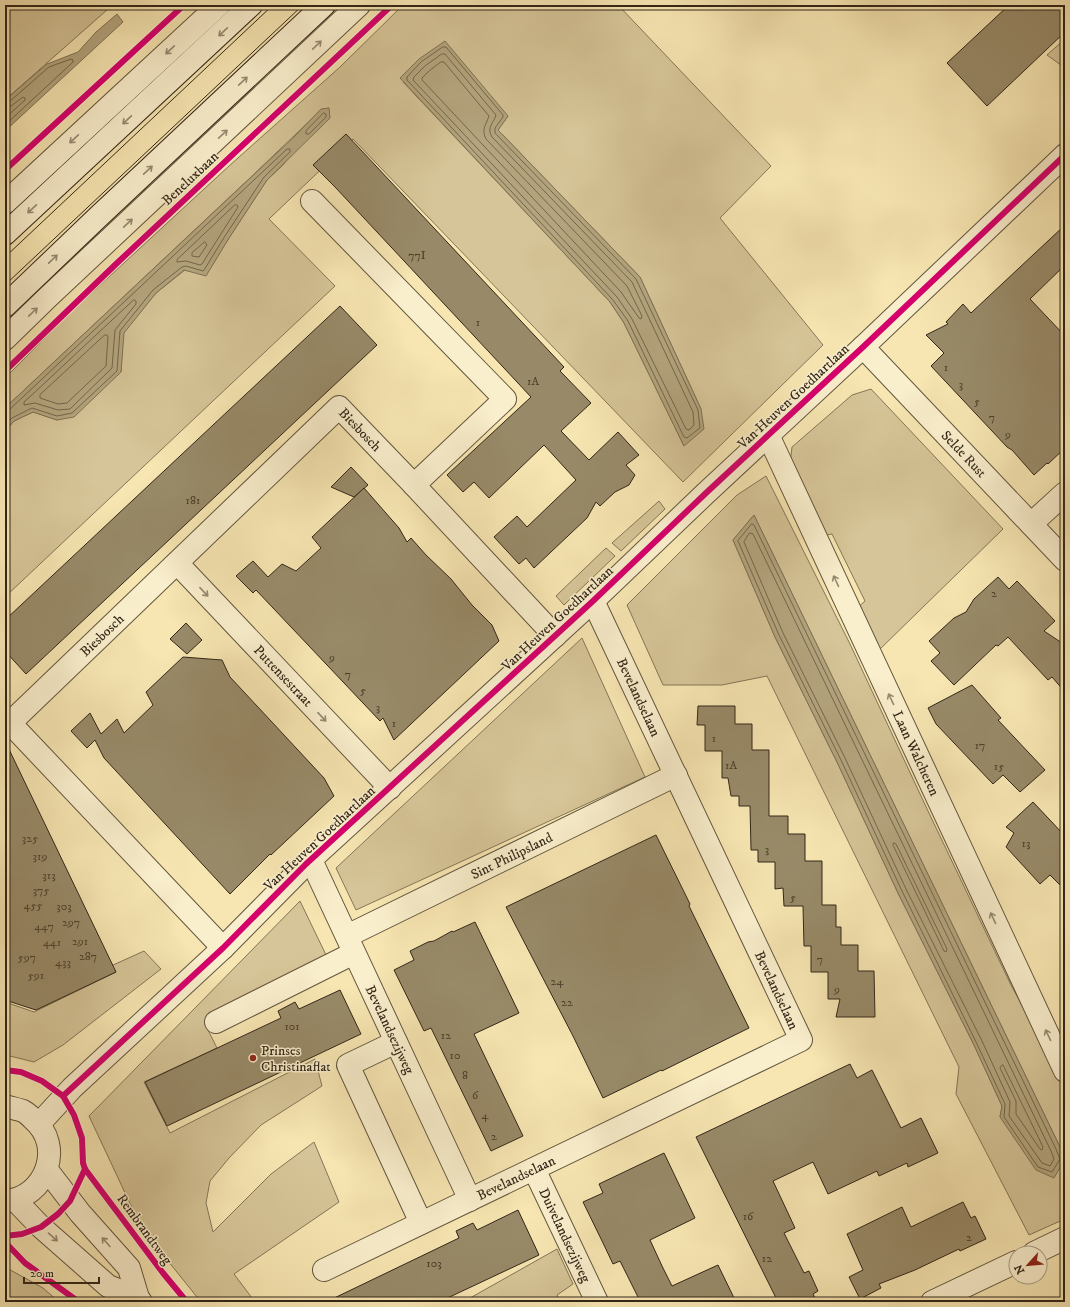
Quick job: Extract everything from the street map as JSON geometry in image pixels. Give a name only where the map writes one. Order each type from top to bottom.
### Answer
[{"type":"street","points":[[5,203],[219,5]]},
{"type":"street","points":[[5,234],[251,5]]},
{"type":"street","points":[[5,306],[324,5]]},
{"type":"street","name":"Beneluxbaan","points":[[5,339],[359,5]]},
{"type":"street","name":"Van Heuven Goedhartlaan","points":[[39,1124],[72,1088],[223,948],[311,860],[593,601],[1065,155]]},
{"type":"street","points":[[312,201],[505,399],[414,485]]},
{"type":"street","name":"Selde Rust","points":[[863,347],[1065,560]]},
{"type":"street","name":"Biesbosch","points":[[223,948],[10,723],[339,407],[555,636]]},
{"type":"street","name":"Laan Walcheren","points":[[768,434],[1065,1071]]},
{"type":"street","points":[[1031,524],[1065,493]]},
{"type":"street","name":"Puttensestraat","points":[[177,563],[390,788]]},
{"type":"street","name":"Bevelandselaan","points":[[324,1270],[801,1040],[593,601]]},
{"type":"street","name":"Sint Philipsland","points":[[216,1022],[351,945],[676,775]]},
{"type":"street","name":"Bevelandsezijweg","points":[[311,860],[470,1200]]},
{"type":"street","points":[[396,1042],[348,1065],[421,1223]]},
{"type":"street","points":[[5,1106],[24,1111],[39,1124],[47,1138],[49,1154],[47,1170],[40,1184],[28,1194],[10,1201],[42,1227],[108,1286],[139,1300]]},
{"type":"street","name":"Duivelandsezijweg","points":[[534,1169],[597,1302]]},
{"type":"street","points":[[47,1170],[80,1213],[130,1268],[139,1300]]},
{"type":"street","points":[[1048,1246],[1065,1238]]},
{"type":"street","points":[[932,1302],[1008,1266]]},
{"type":"shaded area","points":[[5,5],[96,5],[108,9],[5,100]]},
{"type":"shaded area","points":[[403,5],[618,5],[771,166],[720,218],[823,345],[683,482],[353,139],[269,219],[335,286],[5,597],[5,431],[14,421],[33,412],[57,420],[121,372],[123,333],[156,293],[185,270],[206,275],[267,180],[283,165],[329,108],[321,110],[5,408],[5,378],[73,310],[229,166],[340,67]],"holes":[[[403,82],[508,116],[498,130],[640,277],[701,409],[684,446],[624,323],[610,302]]]},
{"type":"shaded area","points":[[1065,39],[1065,68],[1047,55]]},
{"type":"shaded area","points":[[871,389],[1003,529],[876,653],[855,610],[865,601],[832,534],[821,536],[790,464],[792,447],[852,395]]},
{"type":"shaded area","points":[[766,476],[850,644],[1010,983],[1065,1088],[1065,1220],[1029,1235],[956,1094],[959,1067],[767,676],[722,685],[663,685],[627,605],[737,495]],"holes":[[[754,515],[1060,1147],[1064,1160],[1000,1117],[1002,1106],[974,1045],[898,893],[837,762],[775,637],[733,540]]]},
{"type":"shaded area","points":[[659,501],[665,509],[621,551],[612,543]]},
{"type":"shaded area","points":[[606,548],[615,556],[564,605],[556,596]]},
{"type":"shaded area","points":[[582,638],[645,777],[356,910],[336,868]]},
{"type":"shaded area","points":[[300,901],[327,957],[246,995],[208,1030],[217,1048],[144,1082],[170,1133],[315,1059],[322,1086],[261,1125],[229,1158],[210,1181],[206,1203],[213,1232],[271,1174],[314,1142],[339,1202],[234,1274],[255,1302],[201,1302],[168,1261],[134,1212],[89,1116]]},
{"type":"shaded area","points":[[144,951],[161,969],[63,1045],[34,1062],[10,1056],[5,1052],[5,1002],[34,1012],[116,972],[111,966]]},
{"type":"shaded area","points":[[557,1249],[573,1284],[557,1295],[560,1302],[463,1302]]},
{"type":"shaded area","points":[[5,1267],[43,1288],[59,1302],[5,1302]]},
{"type":"water","points":[[117,14],[123,22],[5,131],[5,100],[47,64],[78,52],[96,32]]},
{"type":"water","points":[[445,41],[508,116],[498,130],[640,277],[701,409],[704,429],[684,446],[624,323],[610,302],[400,78],[419,59]]},
{"type":"water","points":[[329,108],[330,118],[267,180],[206,276],[184,270],[156,293],[124,333],[121,372],[74,417],[57,420],[33,412],[14,421],[5,431],[5,408],[294,137],[321,109]]},
{"type":"water","points":[[754,515],[1060,1147],[1065,1159],[1054,1178],[1036,1170],[1000,1117],[1002,1106],[974,1045],[898,893],[837,762],[775,637],[733,540]]},
{"type":"building","points":[[1009,5],[1065,5],[1065,32],[987,106],[947,63]]},
{"type":"building","points":[[346,134],[564,367],[560,371],[591,403],[561,431],[589,460],[618,432],[639,455],[626,465],[635,475],[629,485],[615,492],[600,506],[596,502],[587,518],[534,568],[526,558],[519,564],[494,537],[517,516],[527,527],[576,480],[544,445],[489,498],[474,482],[463,492],[447,475],[531,397],[313,165]]},
{"type":"building","points":[[1065,225],[1065,265],[1030,299],[1065,336],[1065,448],[1034,475],[931,366],[944,353],[926,335],[948,324],[946,322],[963,304],[971,313]]},
{"type":"building","points":[[340,306],[377,345],[26,674],[5,651],[5,620]]},
{"type":"building","points":[[351,467],[368,485],[354,497],[331,487]]},
{"type":"building","points":[[364,488],[399,528],[407,542],[411,538],[451,579],[472,605],[492,625],[499,641],[394,740],[383,718],[380,721],[256,590],[253,593],[236,576],[253,561],[268,577],[282,564],[296,571],[321,548],[312,537]]},
{"type":"building","points":[[998,577],[1009,589],[1017,581],[1055,621],[1044,631],[1065,645],[1065,692],[1052,677],[1048,680],[1008,637],[998,646],[996,645],[954,685],[931,661],[940,653],[929,641],[954,618],[966,612],[974,599]]},
{"type":"building","points":[[186,623],[202,640],[187,654],[170,639]]},
{"type":"building","points":[[183,657],[222,660],[230,677],[324,778],[334,796],[271,855],[270,854],[230,894],[104,758],[95,740],[87,748],[71,731],[90,713],[101,734],[117,719],[124,733],[153,705],[146,692]]},
{"type":"building","points":[[972,685],[1001,718],[998,720],[1045,770],[1020,792],[1003,775],[993,784],[936,724],[928,708]]},
{"type":"building","points":[[698,706],[735,706],[735,724],[752,724],[752,750],[769,750],[769,816],[788,816],[788,834],[805,834],[805,861],[822,861],[822,905],[836,905],[836,927],[841,927],[841,945],[858,945],[858,971],[874,971],[875,1017],[836,1017],[840,999],[828,999],[828,972],[811,972],[811,946],[804,946],[803,906],[784,906],[783,888],[775,889],[775,862],[758,862],[758,850],[751,850],[750,806],[739,806],[739,796],[731,796],[728,778],[722,778],[722,751],[705,751],[705,725],[697,725]]},
{"type":"building","points":[[5,741],[116,972],[36,1010],[5,1000]]},
{"type":"building","points":[[1033,802],[1065,836],[1065,890],[1050,875],[1040,884],[1006,847],[1014,833],[1006,827]]},
{"type":"building","points":[[656,835],[749,1028],[603,1098],[573,1036],[506,907]]},
{"type":"building","points":[[475,922],[519,1013],[474,1034],[523,1136],[491,1151],[431,1028],[424,1031],[394,970],[414,960],[410,951]]},
{"type":"building","name":"Prinses Christinaflat","points":[[340,990],[361,1034],[167,1126],[145,1082],[281,1018],[278,1011],[295,1002],[299,1009]]},
{"type":"building","points":[[850,1064],[857,1078],[872,1070],[901,1128],[921,1118],[938,1153],[908,1167],[907,1163],[879,1176],[877,1171],[828,1194],[813,1162],[773,1181],[795,1228],[784,1233],[804,1273],[809,1271],[818,1291],[813,1294],[817,1302],[778,1302],[696,1137]]},
{"type":"building","points":[[664,1153],[695,1218],[650,1240],[662,1266],[672,1286],[718,1265],[736,1302],[637,1302],[640,1301],[620,1261],[613,1264],[583,1202],[603,1193],[599,1184]]},
{"type":"building","points":[[963,1202],[971,1218],[975,1216],[986,1239],[960,1251],[959,1249],[915,1270],[879,1284],[881,1288],[860,1299],[849,1277],[863,1270],[847,1234],[902,1207],[911,1227]]},
{"type":"building","points":[[518,1210],[539,1255],[439,1302],[326,1302],[459,1238],[456,1231],[473,1223],[477,1230]]},
{"type":"tram line","points":[[5,257],[273,5]]},
{"type":"tram line","points":[[5,285],[303,5]]},
{"type":"cycle path","points":[[5,170],[184,5]]},
{"type":"cycle path","points":[[5,371],[116,264],[392,5]]},
{"type":"cycle path","points":[[63,1096],[223,948],[306,864],[593,601],[1065,155]]},
{"type":"cycle path","points":[[5,1070],[21,1072],[42,1081],[63,1096],[74,1115],[82,1138],[83,1163],[85,1169],[70,1201],[58,1214],[41,1227],[22,1234],[5,1236]]},
{"type":"cycle path","name":"Rembrandtweg","points":[[85,1169],[163,1273],[187,1302]]},
{"type":"cycle path","points":[[5,1242],[25,1263],[79,1302]]},
{"type":"place","name":"Prinses Christinaflat","points":[[253,1058]]}]
